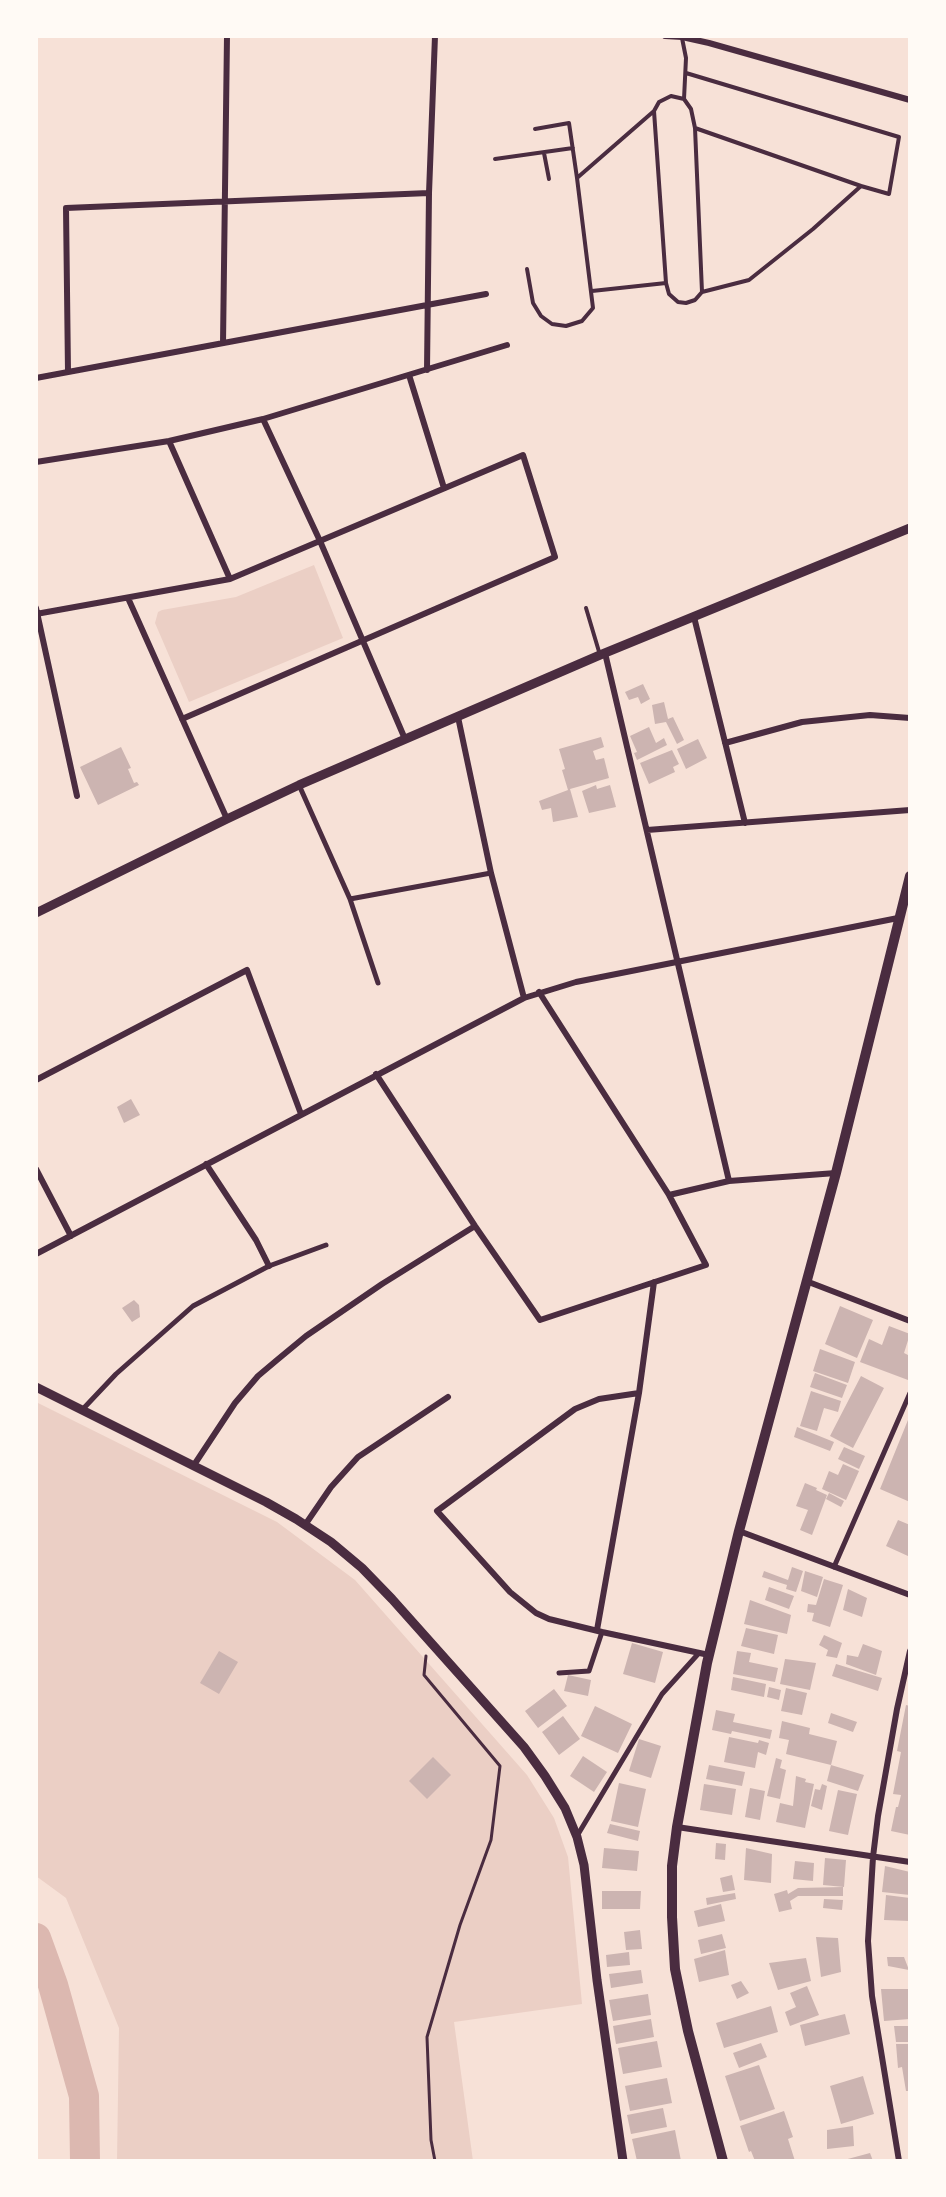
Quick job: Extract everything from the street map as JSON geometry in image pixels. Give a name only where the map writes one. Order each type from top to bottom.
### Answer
[{"type":"main road","points":[[723,2161],[688,2031],[675,1969],[672,1866],[677,1827],[704,1654],[836,1173],[898,918],[907,902],[910,876]]},
{"type":"street","points":[[223,343],[227,36]]},
{"type":"street","points":[[427,370],[429,193],[435,36]]},
{"type":"street","points":[[665,36],[684,36],[910,99]]},
{"type":"street","points":[[702,36],[709,43]]},
{"type":"street","points":[[68,372],[66,208],[429,193]]},
{"type":"street","points":[[36,378],[486,294]]},
{"type":"street","points":[[36,462],[170,441],[262,419],[507,345]]},
{"type":"street","points":[[410,375],[444,488]]},
{"type":"street","points":[[262,419],[320,541],[405,739]]},
{"type":"street","points":[[170,441],[230,579]]},
{"type":"street","points":[[77,796],[36,612],[230,579],[523,455],[555,557],[182,719]]},
{"type":"street","points":[[36,912],[299,785],[603,654],[910,528]]},
{"type":"street","points":[[128,598],[227,819]]},
{"type":"street","points":[[694,617],[745,823]]},
{"type":"street","points":[[603,654],[729,1181]]},
{"type":"street","points":[[725,743],[802,722],[870,715],[910,718]]},
{"type":"street","points":[[458,717],[491,873],[524,998]]},
{"type":"street","points":[[299,785],[350,898],[378,983]]},
{"type":"street","points":[[646,830],[910,810]]},
{"type":"street","points":[[350,898],[491,873]]},
{"type":"street","points":[[36,1254],[376,1074],[539,992],[576,982],[898,918]]},
{"type":"street","points":[[36,1080],[247,970],[301,1114]]},
{"type":"street","points":[[376,1074],[475,1226],[540,1320],[706,1265],[669,1195],[539,992]]},
{"type":"street","points":[[206,1164],[256,1240],[269,1266]]},
{"type":"street","points":[[36,1169],[71,1236]]},
{"type":"street","points":[[669,1195],[729,1181],[836,1173]]},
{"type":"street","points":[[194,1465],[241,1396],[258,1376],[306,1336],[382,1284],[475,1226]]},
{"type":"street","points":[[82,1410],[116,1374],[193,1306],[269,1266],[327,1245]]},
{"type":"street","points":[[807,1281],[910,1321]]},
{"type":"street","points":[[559,1673],[589,1671],[599,1631],[639,1393],[654,1282]]},
{"type":"street","points":[[36,1387],[194,1465],[305,1525],[331,1542],[362,1568],[428,1638],[538,1766],[565,1808],[577,1837],[584,1865],[596,1970],[623,2161]]},
{"type":"street","points":[[639,1393],[599,1400],[575,1409],[437,1510],[524,1605],[549,1619],[704,1654]]},
{"type":"street","points":[[834,1567],[910,1393]]},
{"type":"street","points":[[305,1525],[331,1487],[358,1457],[448,1397]]},
{"type":"street","points":[[739,1531],[910,1595]]},
{"type":"street","points":[[900,2161],[872,1996],[868,1941],[873,1857],[886,1766],[910,1651]]},
{"type":"street","points":[[577,1837],[662,1694],[704,1654]]},
{"type":"street","points":[[677,1827],[910,1862]]},
{"type":"lane","points":[[684,36],[686,58],[684,99],[691,109],[695,128],[702,292]]},
{"type":"lane","points":[[686,73],[899,136],[889,194],[695,128]]},
{"type":"lane","points":[[577,178],[654,111],[659,102],[671,96],[684,99]]},
{"type":"lane","points":[[654,111],[666,282],[669,294],[678,302],[686,303],[695,300],[702,292],[749,280],[813,229],[861,186]]},
{"type":"lane","points":[[527,269],[533,303],[541,316],[552,324],[566,326],[582,321],[593,308],[569,123],[535,129]]},
{"type":"lane","points":[[495,159],[573,148]]},
{"type":"lane","points":[[544,153],[549,178]]},
{"type":"lane","points":[[592,291],[666,282]]},
{"type":"lane","points":[[586,608],[603,654]]},
{"type":"path","points":[[428,1638],[424,1675],[500,1766],[490,1840],[460,1924],[427,2037],[431,2140],[435,2161]]},
{"type":"shaded area","points":[[314,565],[343,638],[189,702],[155,623],[158,612],[236,597]]},
{"type":"shaded area","points":[[36,1402],[277,1522],[355,1580],[527,1775],[554,1818],[568,1857],[582,2004],[454,2022],[473,2161],[117,2161],[119,2028],[66,1898],[36,1876]]},
{"type":"building","points":[[643,684],[650,699],[641,704],[638,697],[629,700],[625,692]]},
{"type":"building","points":[[664,702],[668,719],[673,717],[684,740],[677,744],[666,722],[655,724],[652,705]]},
{"type":"building","points":[[649,727],[656,743],[664,738],[667,745],[637,760],[634,753],[637,752],[630,736]]},
{"type":"building","points":[[601,737],[604,747],[593,751],[596,760],[604,758],[609,778],[570,789],[578,817],[553,822],[551,808],[542,810],[539,801],[568,790],[559,749]]},
{"type":"building","points":[[698,739],[707,758],[686,769],[677,749]]},
{"type":"building","points":[[121,747],[131,768],[128,769],[134,783],[137,782],[139,785],[98,805],[80,767]]},
{"type":"building","points":[[672,750],[679,764],[673,767],[675,772],[649,784],[640,763]]},
{"type":"building","points":[[596,785],[597,789],[610,785],[616,807],[589,813],[582,791]]},
{"type":"building","points":[[131,1099],[140,1115],[124,1123],[117,1107]]},
{"type":"building","points":[[134,1300],[139,1305],[140,1317],[132,1322],[122,1308]]},
{"type":"building","points":[[840,1306],[873,1320],[857,1358],[825,1344]]},
{"type":"building","points":[[889,1326],[910,1334],[904,1353],[910,1356],[908,1380],[860,1362],[869,1339],[882,1345]]},
{"type":"building","points":[[820,1349],[855,1362],[848,1383],[813,1371]]},
{"type":"building","points":[[815,1373],[847,1385],[842,1398],[810,1387]]},
{"type":"building","points":[[861,1376],[884,1388],[853,1448],[830,1436]]},
{"type":"building","points":[[811,1391],[841,1401],[838,1412],[824,1408],[817,1431],[800,1426]]},
{"type":"building","points":[[910,1415],[910,1502],[880,1489]]},
{"type":"building","points":[[797,1427],[834,1442],[830,1451],[794,1437]]},
{"type":"building","points":[[844,1447],[865,1456],[859,1469],[838,1459]]},
{"type":"building","points":[[843,1464],[859,1471],[846,1500],[822,1489],[829,1471],[838,1475]]},
{"type":"building","points":[[805,1483],[827,1495],[812,1535],[800,1530],[808,1510],[796,1506]]},
{"type":"building","points":[[829,1493],[844,1501],[841,1507],[826,1499]]},
{"type":"building","points":[[898,1520],[910,1525],[908,1556],[886,1546]]},
{"type":"building","points":[[792,1567],[803,1571],[796,1592],[786,1589],[787,1585],[762,1577],[764,1571],[788,1580]]},
{"type":"building","points":[[805,1571],[823,1577],[817,1597],[801,1591]]},
{"type":"building","points":[[824,1579],[843,1585],[830,1627],[812,1621],[814,1613],[807,1612],[808,1604],[816,1605]]},
{"type":"building","points":[[769,1587],[794,1596],[789,1609],[765,1600]]},
{"type":"building","points":[[848,1589],[867,1598],[862,1617],[843,1610]]},
{"type":"building","points":[[750,1600],[791,1615],[787,1634],[744,1624]]},
{"type":"building","points":[[746,1628],[778,1635],[774,1654],[741,1646]]},
{"type":"building","points":[[824,1635],[842,1643],[837,1658],[826,1656],[828,1650],[819,1645]]},
{"type":"building","points":[[632,1643],[663,1652],[655,1683],[623,1674]]},
{"type":"building","points":[[863,1644],[882,1651],[876,1675],[846,1664],[847,1655],[858,1657]]},
{"type":"building","points":[[219,1651],[238,1662],[219,1694],[200,1683]]},
{"type":"building","points":[[737,1651],[751,1653],[749,1662],[778,1668],[775,1682],[733,1674]]},
{"type":"building","points":[[785,1659],[816,1663],[810,1690],[780,1684]]},
{"type":"building","points":[[836,1664],[882,1678],[878,1691],[832,1676]]},
{"type":"building","points":[[568,1675],[591,1680],[588,1696],[564,1691]]},
{"type":"building","points":[[733,1677],[766,1684],[764,1697],[731,1690]]},
{"type":"building","points":[[769,1687],[781,1690],[779,1700],[767,1697]]},
{"type":"building","points":[[786,1688],[807,1693],[802,1715],[781,1711]]},
{"type":"building","points":[[554,1689],[567,1706],[538,1728],[525,1711]]},
{"type":"building","points":[[906,1705],[910,1706],[910,1835],[891,1831],[901,1795],[893,1794],[901,1752],[897,1751]]},
{"type":"building","points":[[595,1706],[632,1724],[618,1753],[581,1736]]},
{"type":"building","points":[[716,1710],[735,1714],[733,1722],[772,1730],[770,1739],[732,1731],[731,1734],[712,1730]]},
{"type":"building","points":[[831,1713],[857,1722],[853,1732],[828,1723]]},
{"type":"building","points":[[563,1716],[580,1739],[559,1755],[542,1732]]},
{"type":"building","points":[[782,1721],[810,1728],[809,1734],[837,1741],[831,1765],[786,1754],[789,1740],[779,1738]]},
{"type":"building","points":[[729,1737],[769,1743],[766,1755],[758,1752],[755,1768],[724,1762]]},
{"type":"building","points":[[639,1739],[661,1746],[651,1778],[629,1771]]},
{"type":"building","points":[[583,1756],[607,1772],[594,1792],[570,1776]]},
{"type":"building","points":[[433,1757],[451,1775],[427,1799],[409,1781]]},
{"type":"building","points":[[776,1758],[782,1760],[780,1768],[786,1770],[780,1799],[767,1796]]},
{"type":"building","points":[[709,1765],[745,1772],[742,1786],[706,1779]]},
{"type":"building","points":[[831,1765],[864,1775],[858,1791],[827,1781]]},
{"type":"building","points":[[796,1776],[806,1779],[805,1782],[814,1784],[805,1828],[776,1822],[780,1803],[793,1806]]},
{"type":"building","points":[[619,1783],[646,1789],[638,1827],[611,1821]]},
{"type":"building","points":[[704,1784],[736,1789],[732,1815],[700,1810]]},
{"type":"building","points":[[822,1784],[827,1786],[822,1810],[811,1806],[815,1789],[820,1790]]},
{"type":"building","points":[[750,1788],[765,1791],[760,1820],[745,1817]]},
{"type":"building","points":[[838,1790],[857,1794],[848,1835],[829,1831]]},
{"type":"building","points":[[610,1824],[640,1831],[638,1841],[607,1833]]},
{"type":"building","points":[[716,1843],[726,1844],[725,1860],[715,1859]]},
{"type":"building","points":[[604,1848],[639,1851],[637,1871],[602,1868]]},
{"type":"building","points":[[746,1848],[772,1854],[771,1883],[744,1880]]},
{"type":"building","points":[[825,1858],[846,1860],[844,1887],[823,1885]]},
{"type":"building","points":[[795,1861],[814,1863],[813,1881],[793,1879]]},
{"type":"building","points":[[885,1866],[910,1872],[910,1895],[882,1892]]},
{"type":"building","points":[[732,1875],[735,1890],[723,1892],[720,1878]]},
{"type":"building","points":[[843,1887],[843,1896],[798,1896],[790,1901],[792,1909],[779,1912],[774,1894],[787,1890],[788,1894],[798,1888]]},
{"type":"building","points":[[602,1891],[641,1891],[640,1909],[602,1909]]},
{"type":"building","points":[[735,1893],[736,1899],[707,1905],[706,1898]]},
{"type":"building","points":[[886,1895],[910,1898],[910,1921],[884,1920]]},
{"type":"building","points":[[824,1899],[843,1900],[842,1910],[823,1908]]},
{"type":"building","points":[[721,1904],[725,1921],[698,1927],[694,1911]]},
{"type":"building","points":[[640,1930],[642,1949],[626,1950],[624,1932]]},
{"type":"building","points":[[722,1934],[726,1948],[701,1954],[698,1940]]},
{"type":"building","points":[[816,1937],[838,1938],[841,1972],[821,1977]]},
{"type":"building","points":[[725,1950],[729,1975],[699,1982],[694,1959]]},
{"type":"building","points":[[629,1952],[630,1965],[607,1967],[606,1955]]},
{"type":"building","points":[[887,1957],[904,1957],[909,1970],[888,1966]]},
{"type":"building","points":[[806,1958],[811,1981],[778,1990],[769,1963]]},
{"type":"building","points":[[641,1970],[643,1983],[611,1988],[609,1974]]},
{"type":"building","points":[[741,1981],[749,1993],[737,1999],[731,1985]]},
{"type":"building","points":[[807,1986],[819,2015],[790,2026],[785,2012],[796,2007],[790,1993]]},
{"type":"building","points":[[881,1989],[910,1989],[910,2019],[884,2021]]},
{"type":"building","points":[[648,1994],[651,2015],[613,2021],[609,2000]]},
{"type":"building","points":[[771,2006],[778,2032],[724,2048],[716,2023]]},
{"type":"building","points":[[845,2014],[850,2034],[805,2046],[800,2025]]},
{"type":"building","points":[[651,2019],[654,2037],[616,2044],[613,2026]]},
{"type":"building","points":[[894,2026],[910,2026],[910,2042],[896,2042]]},
{"type":"building","points":[[657,2041],[662,2067],[623,2074],[618,2048]]},
{"type":"building","points":[[761,2043],[767,2057],[739,2068],[733,2053]]},
{"type":"building","points":[[896,2044],[910,2044],[910,2091],[906,2091],[902,2067],[898,2068]]},
{"type":"building","points":[[759,2065],[775,2109],[740,2121],[725,2076]]},
{"type":"building","points":[[863,2076],[874,2114],[841,2124],[830,2086]]},
{"type":"building","points":[[667,2078],[672,2103],[630,2111],[625,2086]]},
{"type":"building","points":[[663,2108],[667,2127],[631,2134],[627,2115]]},
{"type":"building","points":[[784,2111],[793,2137],[788,2139],[795,2161],[755,2161],[751,2151],[749,2152],[740,2126]]},
{"type":"building","points":[[853,2126],[854,2146],[827,2149],[827,2130]]},
{"type":"building","points":[[675,2130],[681,2161],[637,2161],[632,2139]]},
{"type":"building","points":[[870,2153],[873,2161],[844,2161],[844,2160]]},
{"type":"waterway","points":[[36,1938],[53,1985],[84,2096],[85,2161]]}]
